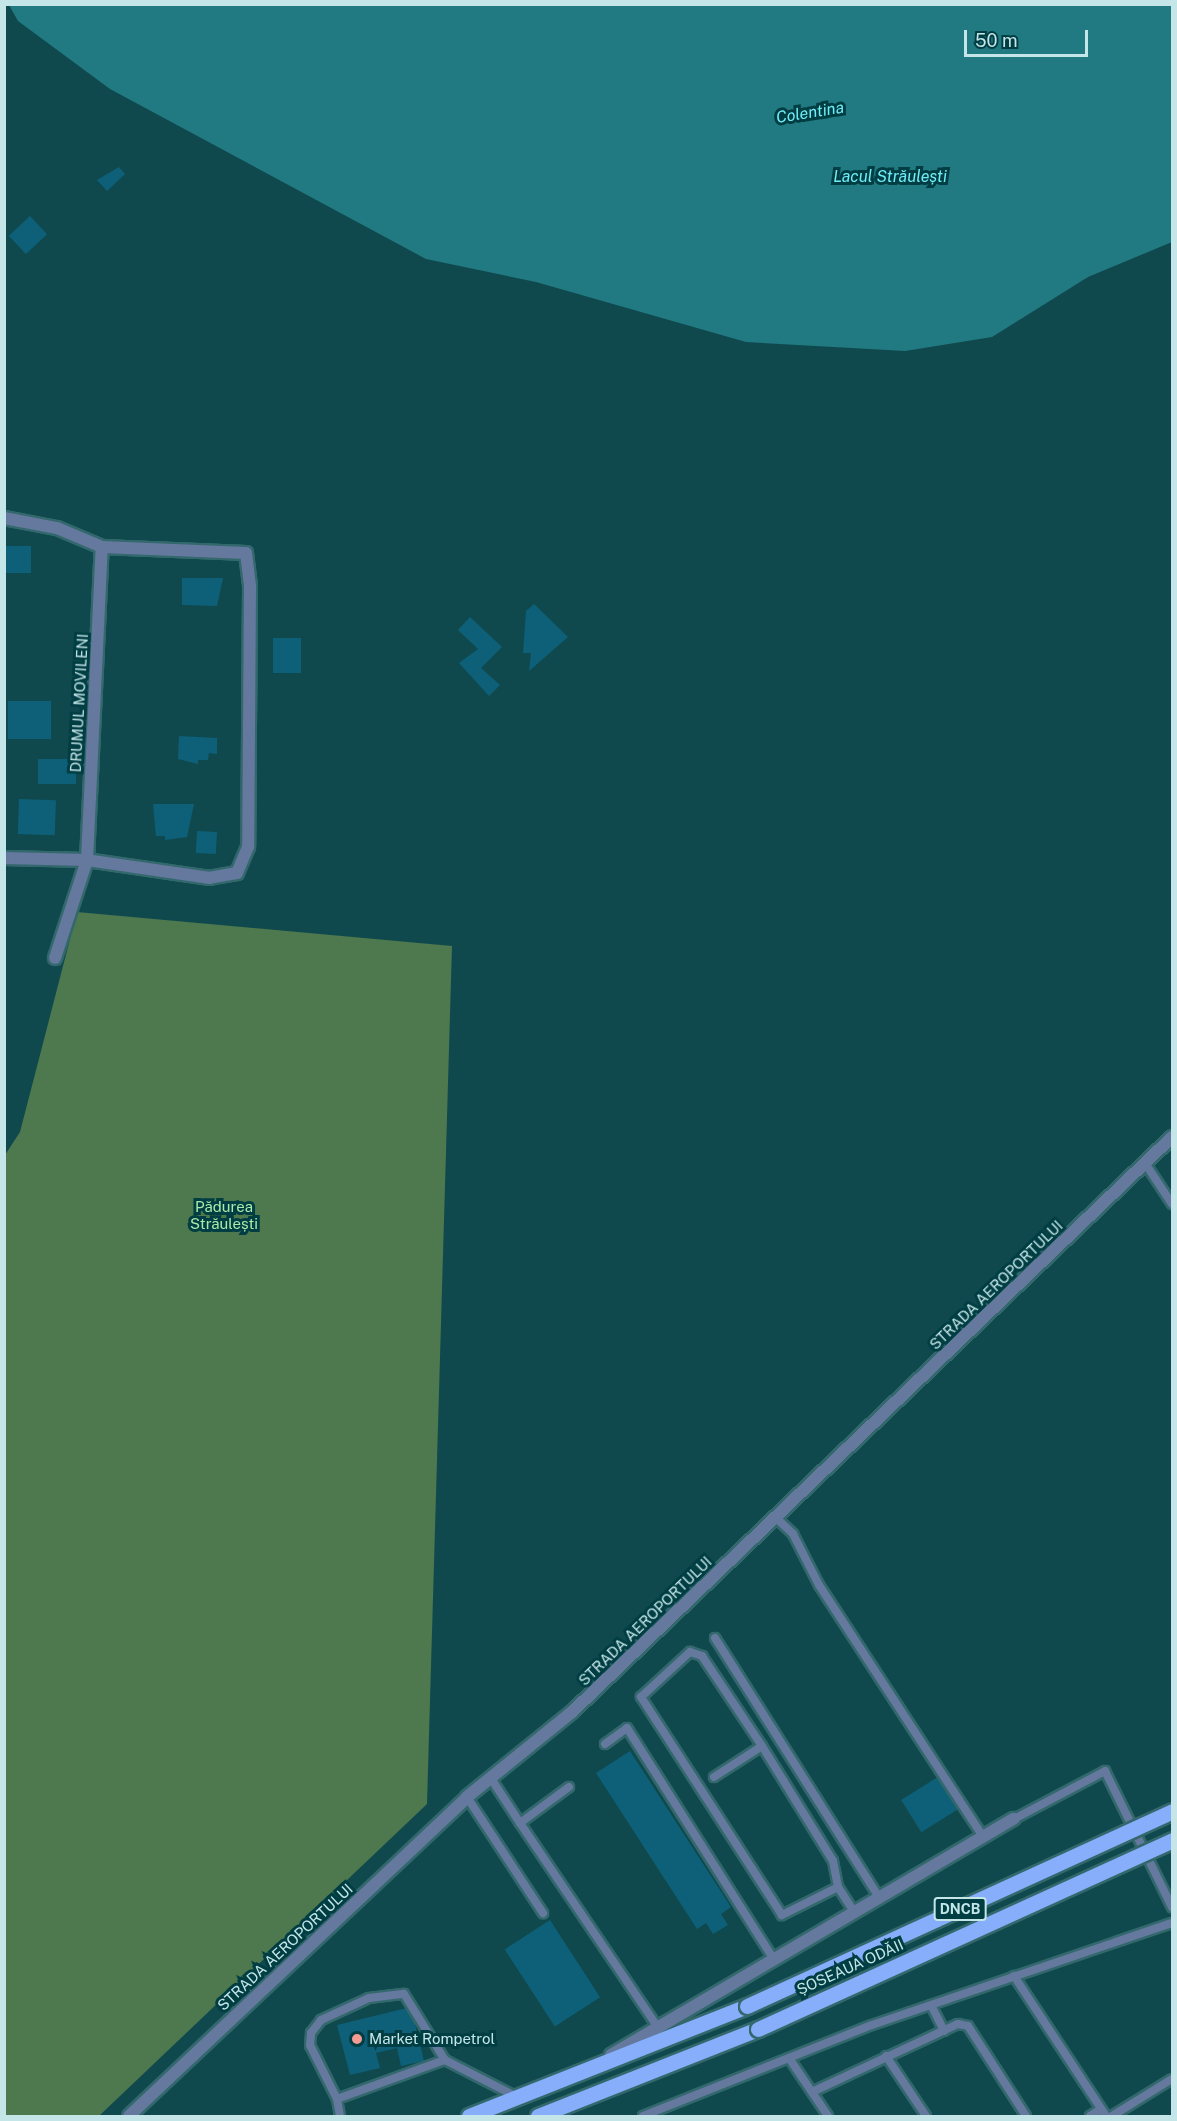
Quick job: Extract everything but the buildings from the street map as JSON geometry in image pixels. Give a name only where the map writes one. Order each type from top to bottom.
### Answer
[{"type":"main road","name":"ȘOSEAUA ODĂII","points":[[469,2116],[747,2006],[1173,1811]]},
{"type":"main road","name":"ȘOSEAUA ODĂII","points":[[537,2116],[758,2029],[1173,1840]]},
{"type":"street","points":[[4,518],[57,528],[102,547],[246,553],[248,847],[237,873],[210,878],[87,860],[4,858]]},
{"type":"street","name":"DRUMUL MOVILENI","points":[[55,958],[87,860],[102,547]]},
{"type":"street","name":"STRADA AEROPORTULUI","points":[[129,2116],[467,1797],[492,1780],[572,1712],[1173,1137]]},
{"type":"street","name":"ȘOSEAUA ODĂII","points":[[588,2070],[657,2026],[880,1899],[1014,1819]]},
{"type":"lane","points":[[1145,1163],[1173,1204]]},
{"type":"lane","points":[[775,1517],[792,1534],[819,1584],[984,1838]]},
{"type":"lane","points":[[715,1638],[880,1899]]},
{"type":"lane","points":[[838,1887],[782,1915],[641,1697],[643,1691],[690,1652],[702,1656],[762,1746],[833,1861],[838,1887],[855,1913]]},
{"type":"lane","points":[[605,1744],[627,1728],[773,1958]]},
{"type":"lane","points":[[714,1777],[762,1746]]},
{"type":"lane","points":[[1014,1819],[1105,1771],[1173,1907]]},
{"type":"lane","points":[[492,1780],[657,2026]]},
{"type":"lane","points":[[520,1823],[569,1787]]},
{"type":"lane","points":[[467,1797],[543,1912]]},
{"type":"lane","points":[[643,2116],[931,2005],[1173,1923]]},
{"type":"lane","points":[[1014,1976],[1104,2113],[1090,2116]]},
{"type":"lane","points":[[340,2116],[337,2099],[310,2045],[311,2033],[321,2020],[369,1998],[404,1994],[445,2060],[517,2097]]},
{"type":"lane","points":[[931,2005],[944,2031]]},
{"type":"lane","points":[[812,2092],[944,2031],[968,2026],[1026,2116]]},
{"type":"lane","points":[[886,2056],[926,2116]]},
{"type":"lane","points":[[789,2058],[828,2116]]},
{"type":"lane","points":[[337,2099],[445,2060]]},
{"type":"lane","points":[[1112,2116],[1173,2079]]},
{"type":"green space","name":"Pădurea Străulești","points":[[77,912],[452,946],[427,1804],[99,2116],[5,2116],[5,1155],[20,1132]]},
{"type":"water","name":"Lacul Străulești","points":[[9,5],[1172,5],[1172,242],[1088,277],[992,337],[905,351],[746,342],[536,282],[426,259],[110,89],[18,21]]},
{"type":"place","name":"Market Rompetrol","points":[[357,2039]]},
{"type":"water label","name":"Colentina","points":[[810,113]]}]
